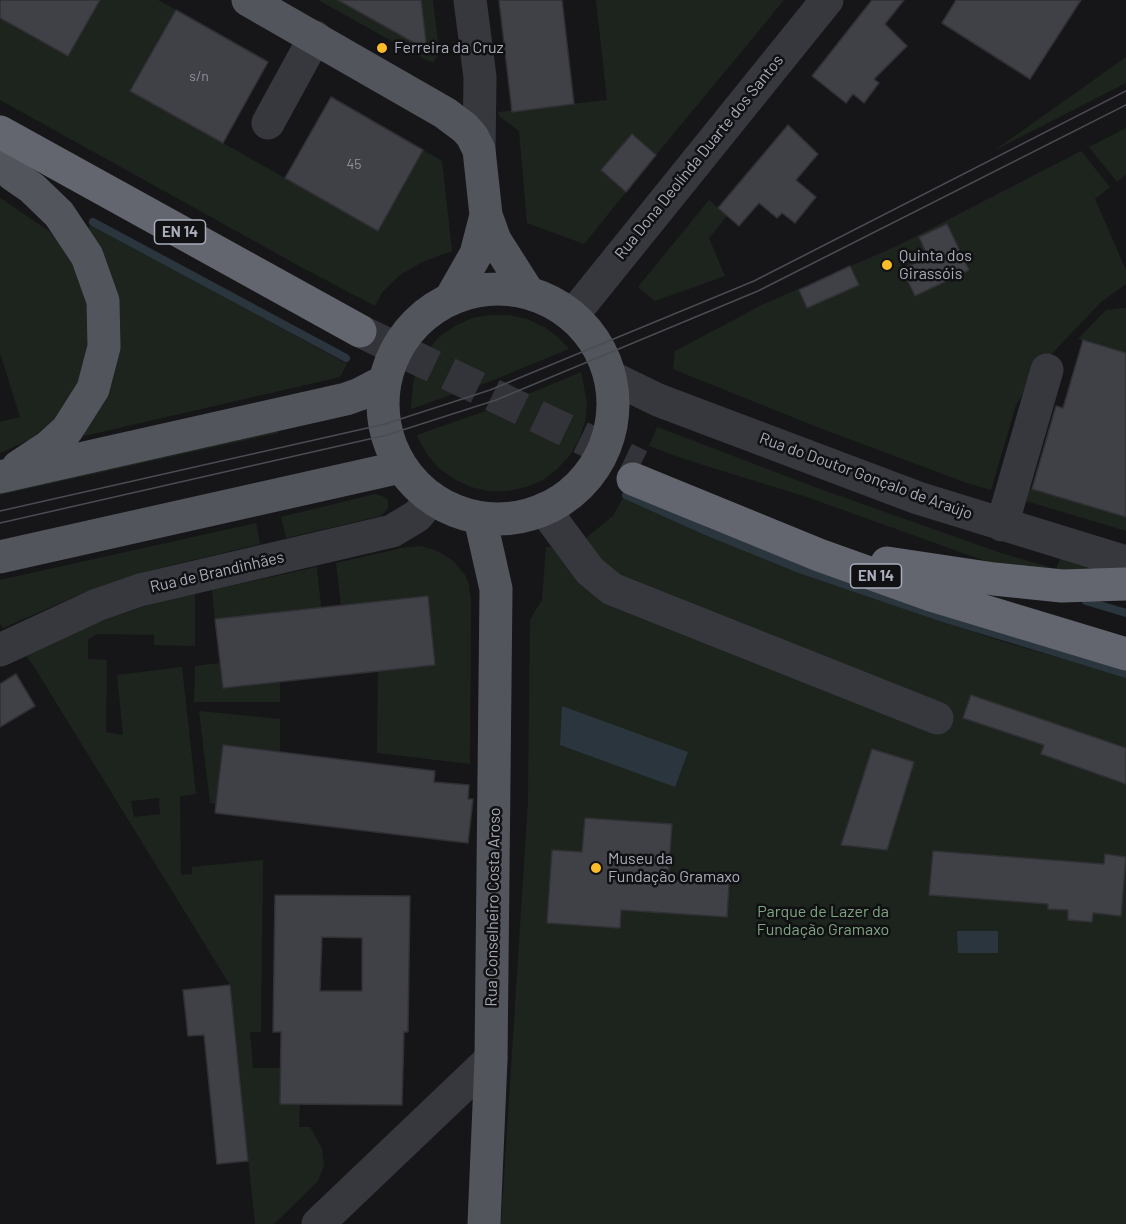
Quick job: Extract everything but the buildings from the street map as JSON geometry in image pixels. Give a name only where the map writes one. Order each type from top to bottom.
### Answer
[{"type":"highway","name":"EN 14","points":[[0,132],[357,338],[0,149]]},
{"type":"highway","name":"EN 14","points":[[1126,639],[1060,620],[887,563],[636,472],[819,555],[931,595],[1126,654]]},
{"type":"highway","points":[[887,563],[994,579],[1062,586],[1126,584]]},
{"type":"main road","points":[[265,4],[321,41],[445,112],[465,128],[472,136],[478,150],[486,215],[495,240],[528,292]]},
{"type":"main road","points":[[0,158],[14,175],[32,188],[59,214],[87,256],[103,301],[104,347],[93,389],[67,430],[48,447],[2,477]]},
{"type":"main road","points":[[451,298],[476,254],[486,215]]},
{"type":"main road","points":[[496,288],[528,292],[556,304],[572,315],[584,326],[597,346],[610,377],[614,402],[606,446],[597,464],[585,480],[570,495],[530,514],[480,518],[455,511],[432,498],[413,483],[393,452],[385,424],[383,402],[385,381],[396,348],[417,321],[451,298],[464,293],[496,288]]},
{"type":"main road","points":[[2,477],[346,399],[385,381]]},
{"type":"main road","points":[[0,557],[401,467]]},
{"type":"main road","name":"Rua Conselheiro Costa Aroso","points":[[496,589],[530,514]]},
{"type":"main road","name":"Rua Conselheiro Costa Aroso","points":[[480,518],[496,589],[492,1059],[484,1224]]},
{"type":"street","points":[[470,0],[480,77],[478,150]]},
{"type":"street","name":"Rua Dona Deolínda Duarte dos Santos","points":[[572,315],[827,0]]},
{"type":"street","points":[[274,126],[321,41]]},
{"type":"street","points":[[1002,525],[1047,370]]},
{"type":"street","name":"Rua do Doutor Gonçalo de Araújo","points":[[610,377],[658,400],[918,498],[1126,562]]},
{"type":"street","name":"Rua de Brandinhães","points":[[0,650],[97,605],[140,590],[392,531],[417,516],[432,498]]},
{"type":"street","points":[[530,514],[612,589],[937,718]]},
{"type":"street","points":[[318,1224],[492,1059]]},
{"type":"green space","points":[[100,0],[158,0],[176,10],[131,91],[377,230],[423,150],[442,161],[452,251],[422,262],[400,275],[382,292],[375,306],[0,100],[0,18],[68,56]]},
{"type":"green space","points":[[318,0],[338,0],[426,50],[421,0],[433,0],[439,51],[437,57],[433,62],[426,60]]},
{"type":"green space","points":[[596,0],[784,0],[656,155],[601,170],[626,192],[584,244],[527,223],[519,131],[499,116],[498,112],[607,100]]},
{"type":"green space","points":[[1126,57],[1126,83],[995,150],[1077,92]]},
{"type":"green space","points":[[1126,128],[1126,175],[1117,182],[1089,147]]},
{"type":"green space","points":[[1081,151],[1110,187],[1095,199],[1126,270],[1126,284],[1101,302],[1041,365],[1016,405],[991,490],[817,427],[673,369],[675,351],[764,304],[897,246]]},
{"type":"green space","points":[[0,198],[49,231],[71,258],[87,302],[89,332],[85,361],[71,406],[29,440],[0,453],[0,422],[20,417],[0,353]]},
{"type":"green space","points":[[709,200],[727,216],[709,238],[725,276],[655,301],[638,287]]},
{"type":"green space","points":[[91,224],[347,364],[340,377],[84,436],[80,429],[96,407],[87,230]]},
{"type":"green space","points":[[1126,308],[1126,353],[1078,339],[1106,310]]},
{"type":"green space","points":[[509,315],[527,319],[558,337],[569,349],[491,381],[411,409],[413,384],[428,350],[440,336],[455,326],[472,318]]},
{"type":"green space","points":[[581,372],[587,403],[585,422],[579,440],[570,455],[557,469],[543,480],[526,487],[508,491],[489,491],[471,487],[454,479],[439,468],[427,454],[418,438],[417,435],[500,406]]},
{"type":"green space","points":[[657,427],[820,489],[1001,553],[1056,569],[1061,556],[1115,573],[1002,566],[807,497],[649,446]]},
{"type":"green space","points":[[277,428],[278,433],[0,495],[0,491]]},
{"type":"green space","points":[[1020,486],[1126,517],[1126,531],[1016,498]]},
{"type":"green space","points":[[375,494],[388,500],[388,508],[381,516],[286,538],[281,517]]},
{"type":"green space","name":"Parque de Lazer da Fundação Gramaxo","points":[[624,496],[802,574],[1004,642],[1126,677],[1126,1224],[501,1224],[528,802],[530,620],[542,600],[546,547],[569,547],[581,542],[613,516]]},
{"type":"green space","points":[[256,523],[260,544],[121,579],[3,628],[0,624],[0,580]]},
{"type":"green space","points":[[420,546],[437,551],[452,560],[465,575],[469,584],[471,601],[470,764],[377,753],[378,671],[435,665],[428,596],[341,605],[336,563]]},
{"type":"green space","points":[[317,567],[321,607],[215,619],[212,590]]},
{"type":"green space","points":[[195,594],[195,646],[154,645],[154,635],[98,634],[88,639],[88,659],[107,660],[106,732],[123,735],[117,675],[182,667],[196,794],[180,796],[181,875],[192,874],[192,867],[263,860],[261,1032],[250,1032],[253,1068],[280,1068],[280,1104],[300,1104],[299,1127],[310,1127],[322,1149],[324,1165],[318,1181],[274,1224],[255,1224],[230,985],[26,656],[86,627],[168,599]],"holes":[[[159,798],[160,814],[134,817],[131,801]]]},
{"type":"green space","points":[[220,663],[223,688],[280,682],[280,702],[194,702],[195,666]]},
{"type":"green space","points":[[199,711],[280,719],[280,752],[223,745],[216,804],[210,803]]},
{"type":"shaded area","points":[[562,706],[688,752],[675,787],[560,745]]},
{"type":"shaded area","points":[[957,931],[998,931],[998,953],[958,953]]},
{"type":"waterway","points":[[93,222],[346,358]]},
{"type":"waterway","points":[[626,495],[802,570],[943,618],[1126,674]]},
{"type":"waterway","points":[[1086,601],[1126,613]]},
{"type":"tunnel","points":[[360,331],[640,466]]},
{"type":"tram line","points":[[0,511],[385,424],[490,390],[754,281],[1126,91]]},
{"type":"tram line","points":[[0,523],[387,435],[496,400],[758,291],[1126,105]]},
{"type":"place","name":"Ferreira da Cruz","points":[[382,48]]},
{"type":"place","name":"Quinta dos Girassóis","points":[[887,265]]},
{"type":"place","name":"Museu da Fundação Gramaxo","points":[[596,868]]}]
